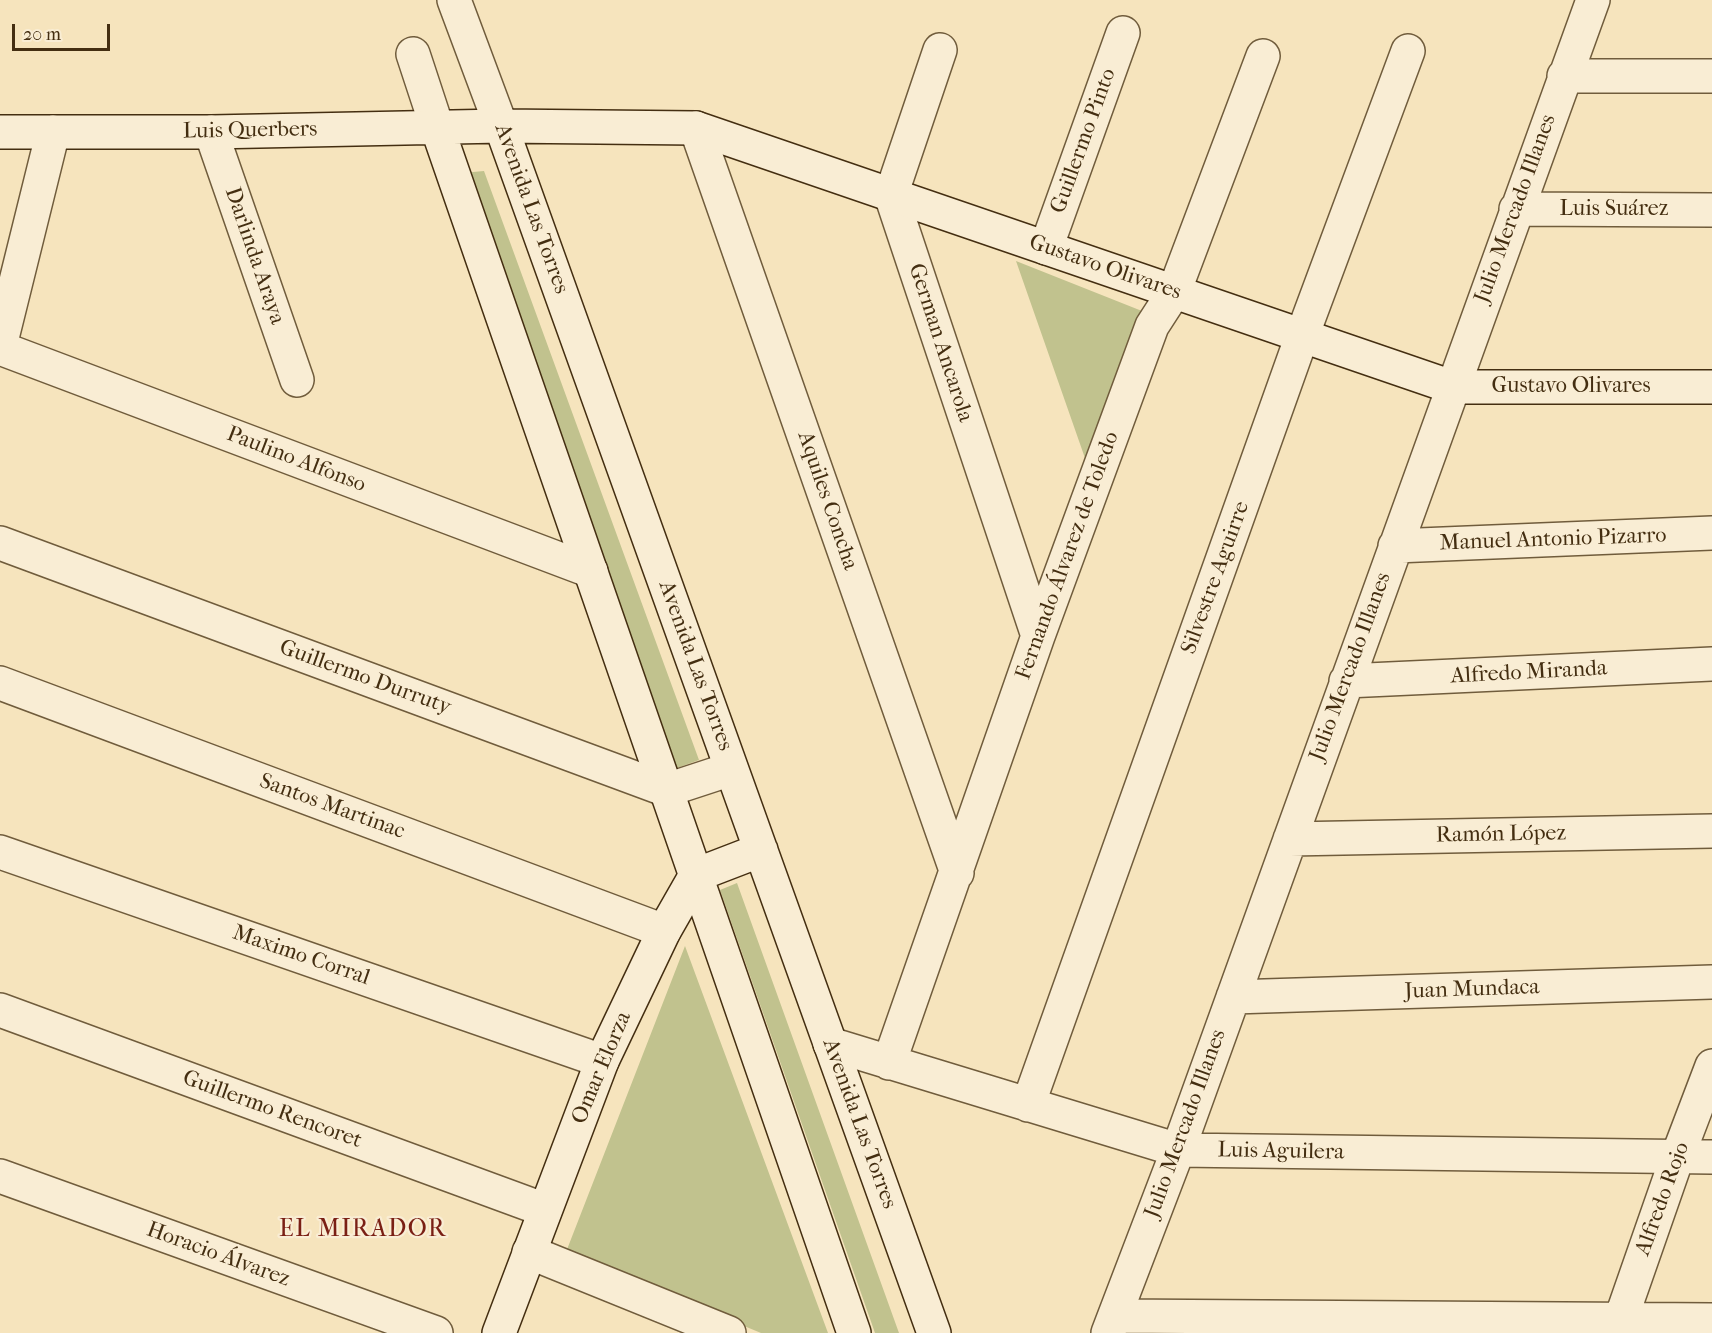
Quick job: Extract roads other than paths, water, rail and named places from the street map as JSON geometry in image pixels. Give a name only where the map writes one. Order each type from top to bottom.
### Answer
[{"type":"street","name":"Avenida Las Torres","points":[[454,0],[934,1333]]},
{"type":"street","name":"Julio Mercado Illanes","points":[[1112,1324],[1178,1150],[1593,0]]},
{"type":"street","name":"Guillermo Pinto","points":[[1046,248],[1123,33]]},
{"type":"street","points":[[891,195],[940,50]]},
{"type":"street","name":"Silvestre Aguirre","points":[[1028,1105],[1302,336],[1408,51]]},
{"type":"street","points":[[413,54],[854,1333]]},
{"type":"street","name":"Fernando Álvarez de Toledo","points":[[889,1063],[1038,636],[1152,326],[1174,292],[1263,56]]},
{"type":"street","points":[[1564,76],[1712,76]]},
{"type":"street","name":"Luis Querbers","points":[[0,132],[211,132],[501,126]]},
{"type":"street","name":"Gustavo Olivares","points":[[501,126],[696,128],[1452,387],[1712,387]]},
{"type":"street","name":"Aquiles Concha","points":[[696,128],[957,873]]},
{"type":"street","points":[[0,347],[53,132]]},
{"type":"street","name":"Darlinda Araya","points":[[211,132],[297,380]]},
{"type":"street","name":"German Ancarola","points":[[891,195],[1038,636]]},
{"type":"street","name":"Luis Suárez","points":[[1516,209],[1712,210]]},
{"type":"street","name":"Paulino Alfonso","points":[[0,347],[591,571]]},
{"type":"street","name":"Manuel Antonio Pizarro","points":[[1395,546],[1712,533]]},
{"type":"street","name":"Guillermo Durruty","points":[[0,543],[667,790]]},
{"type":"street","name":"Alfredo Miranda","points":[[1346,681],[1712,664]]},
{"type":"street","name":"Santos Martinac","points":[[0,683],[664,931]]},
{"type":"street","points":[[667,790],[731,769]]},
{"type":"street","name":"Ramón López","points":[[1290,839],[1712,831]]},
{"type":"street","points":[[696,875],[761,850]]},
{"type":"street","name":"Maximo Corral","points":[[0,852],[602,1061]]},
{"type":"street","name":"Omar Elorza","points":[[498,1333],[602,1061],[664,931],[696,875]]},
{"type":"street","name":"Juan Mundaca","points":[[1233,997],[1712,982]]},
{"type":"street","name":"Guillermo Rencoret","points":[[0,1010],[545,1210]]},
{"type":"street","name":"Luis Aguilera","points":[[830,1044],[1178,1150],[1712,1157]]},
{"type":"street","name":"Alfredo Rojo","points":[[1618,1327],[1712,1066]]},
{"type":"street","name":"Horacio Álvarez","points":[[0,1176],[436,1333]]},
{"type":"street","points":[[529,1252],[729,1333]]},
{"type":"street","points":[[1112,1324],[1618,1327],[1712,1320]]},
{"type":"district","name":"EL MIRADOR","points":[[363,1230]]}]
